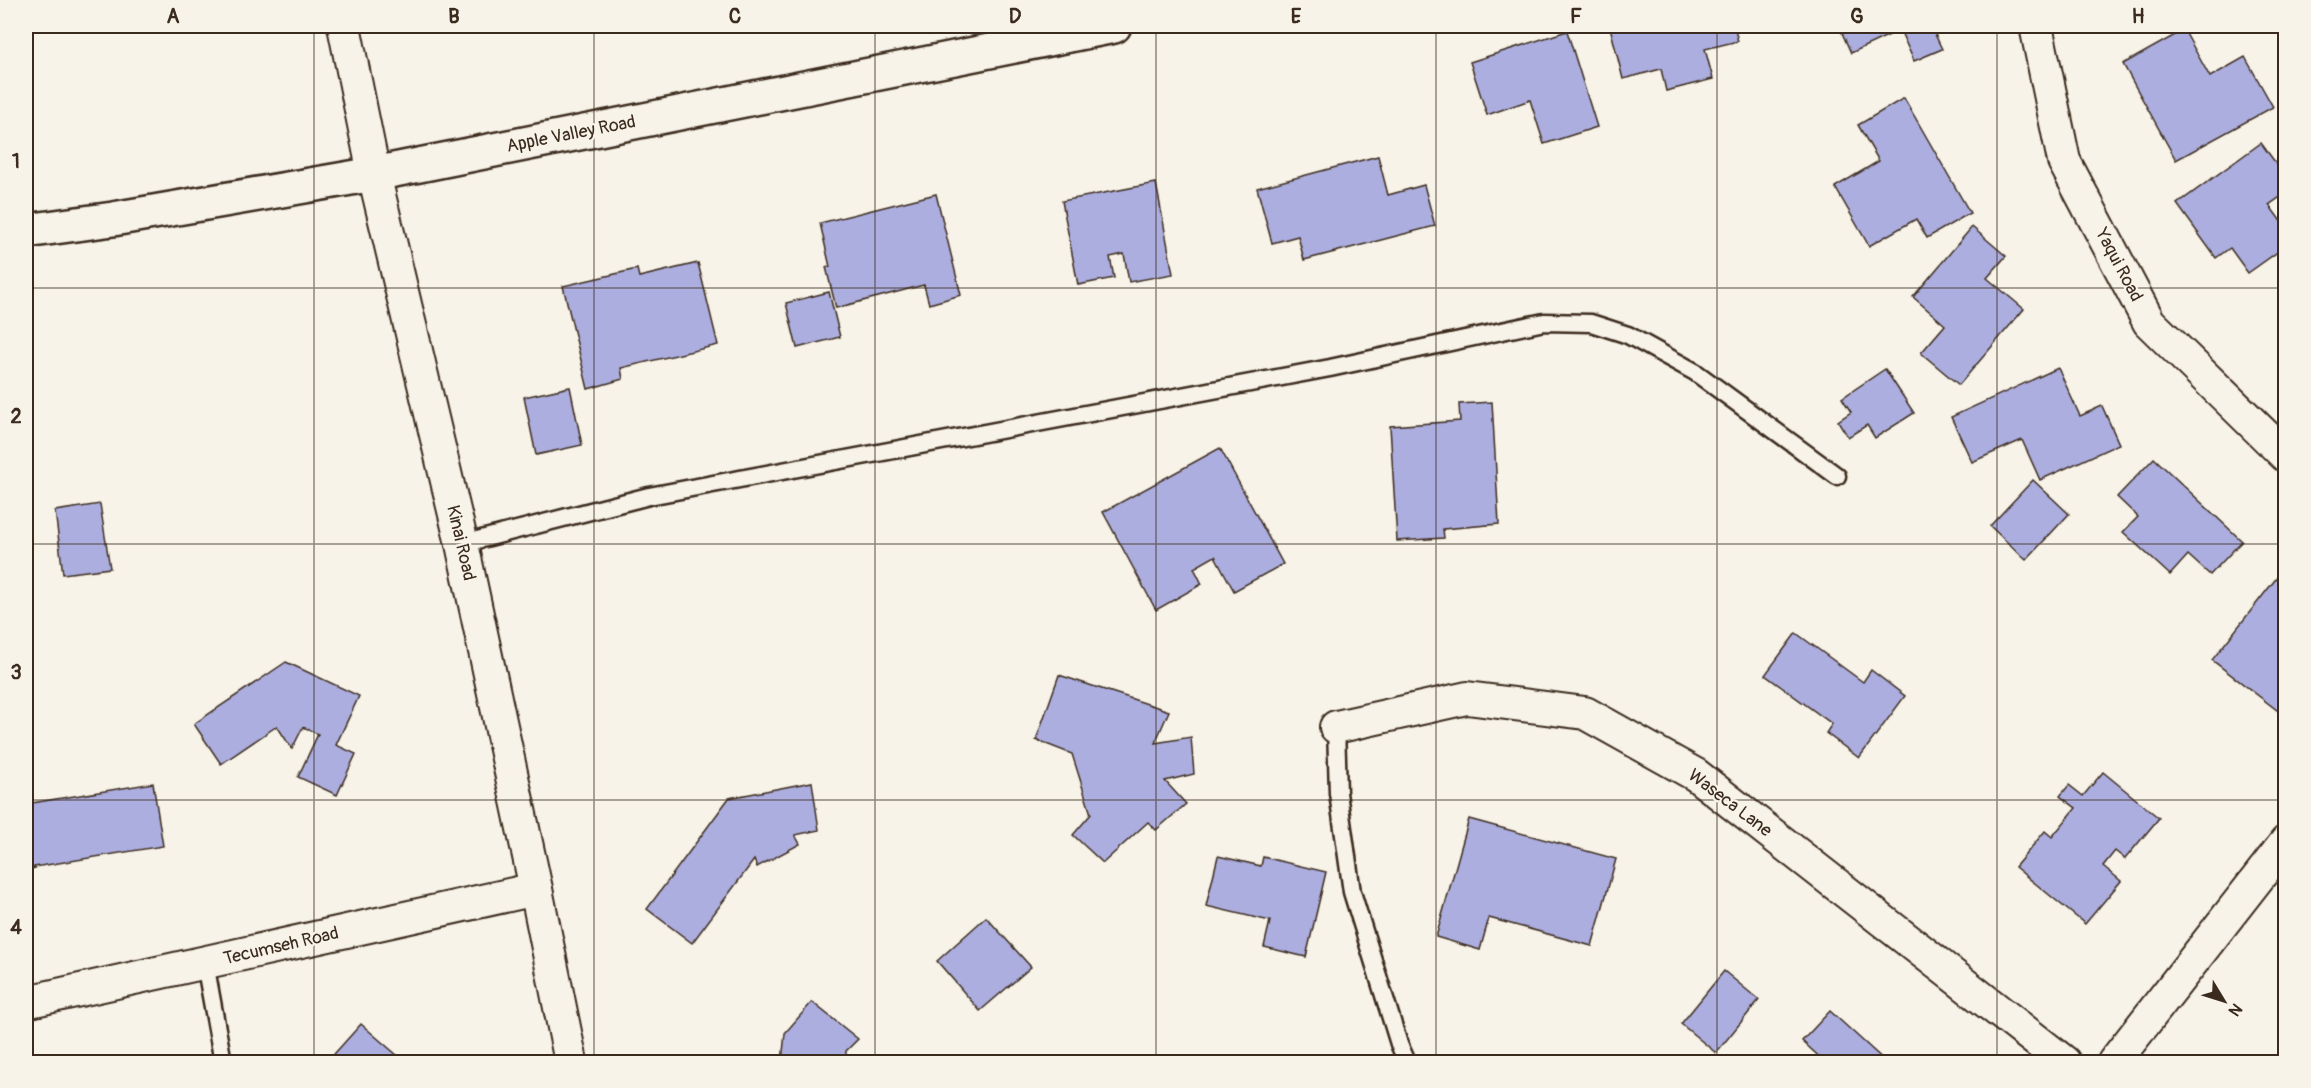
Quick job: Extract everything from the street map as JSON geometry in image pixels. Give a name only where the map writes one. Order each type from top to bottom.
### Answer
[{"type":"main road","name":"Apple Valley Road","points":[[26,231],[113,219],[375,174],[1113,26]]},
{"type":"street","name":"Kinai Road","points":[[344,26],[375,174],[462,544],[571,1062]]},
{"type":"street","name":"Yaqui Road","points":[[2036,26],[2064,161],[2149,322],[2286,456]]},
{"type":"street","name":"Waseca Lane","points":[[1336,728],[1467,698],[1585,713],[1696,774],[2064,1062]]},
{"type":"street","points":[[2114,1062],[2286,842]]},
{"type":"street","name":"Tecumseh Road","points":[[26,1002],[536,889]]},
{"type":"lane","points":[[462,544],[649,496],[1330,368],[1544,322],[1591,323],[1628,335],[1695,372],[1837,476]]},
{"type":"lane","points":[[1336,728],[1338,793],[1352,892],[1407,1062]]},
{"type":"lane","points":[[205,963],[223,1062]]},
{"type":"building","points":[[1734,26],[1738,41],[1705,49],[1713,79],[1666,91],[1661,69],[1623,79],[1610,27]]},
{"type":"building","points":[[1839,26],[1931,26],[1942,49],[1914,61],[1900,30],[1851,53]]},
{"type":"building","points":[[2184,30],[2210,77],[2245,57],[2273,107],[2176,160],[2123,64]]},
{"type":"building","points":[[1567,31],[1597,127],[1544,144],[1530,100],[1487,115],[1470,62]]},
{"type":"building","points":[[1904,98],[1970,213],[1927,238],[1916,219],[1869,246],[1835,187],[1879,161],[1858,125]]},
{"type":"building","points":[[2261,143],[2286,177],[2286,193],[2269,205],[2286,228],[2286,246],[2248,273],[2230,248],[2216,258],[2177,204]]},
{"type":"building","points":[[1378,156],[1388,195],[1424,185],[1435,226],[1304,260],[1298,236],[1272,243],[1257,188]]},
{"type":"building","points":[[1156,183],[1173,274],[1129,282],[1124,254],[1110,257],[1114,278],[1078,285],[1062,201]]},
{"type":"building","points":[[936,194],[961,295],[929,304],[924,285],[836,308],[826,267],[830,267],[820,223]]},
{"type":"building","points":[[1972,227],[2006,256],[1987,278],[2024,309],[1959,385],[1921,353],[1945,325],[1913,297]]},
{"type":"building","points":[[698,263],[718,345],[621,368],[623,379],[588,389],[563,286],[637,269],[639,277]]},
{"type":"building","points":[[829,292],[840,337],[797,348],[786,303]]},
{"type":"building","points":[[2058,368],[2080,416],[2102,406],[2119,444],[2040,480],[2022,440],[1972,462],[1951,417]]},
{"type":"building","points":[[1885,369],[1914,413],[1875,438],[1867,425],[1848,437],[1838,421],[1851,412],[1842,398]]},
{"type":"building","points":[[570,387],[582,445],[536,455],[524,397]]},
{"type":"building","points":[[1492,402],[1499,524],[1443,529],[1444,538],[1397,541],[1390,426],[1460,421],[1459,404]]},
{"type":"building","points":[[1220,448],[1283,564],[1234,591],[1215,556],[1194,568],[1202,584],[1156,610],[1103,512]]},
{"type":"building","points":[[2154,458],[2242,541],[2210,575],[2188,555],[2170,575],[2123,532],[2138,517],[2117,497]]},
{"type":"building","points":[[2033,480],[2069,514],[2026,560],[1990,526]]},
{"type":"building","points":[[100,504],[110,568],[63,574],[55,511]]},
{"type":"building","points":[[2286,566],[2286,717],[2212,660]]},
{"type":"building","points":[[1796,633],[1863,682],[1871,670],[1905,696],[1859,758],[1826,733],[1832,724],[1765,675]]},
{"type":"building","points":[[286,662],[359,696],[336,745],[356,754],[337,795],[298,777],[318,734],[303,727],[292,749],[277,726],[221,764],[194,724]]},
{"type":"building","points":[[1059,675],[1169,711],[1155,743],[1191,737],[1194,774],[1165,781],[1186,804],[1156,830],[1148,822],[1103,863],[1073,835],[1091,814],[1072,754],[1036,740]]},
{"type":"building","points":[[2103,772],[2159,818],[2125,859],[2115,851],[2103,866],[2121,881],[2085,924],[2015,867],[2045,831],[2052,837],[2076,808],[2060,796],[2069,785],[2083,796]]},
{"type":"building","points":[[812,782],[819,830],[795,835],[800,844],[757,867],[754,860],[692,943],[647,909],[729,798]]},
{"type":"building","points":[[153,783],[163,846],[26,870],[26,804]]},
{"type":"building","points":[[1469,819],[1616,859],[1592,946],[1489,918],[1480,950],[1436,937]]},
{"type":"building","points":[[1218,856],[1261,866],[1263,857],[1326,872],[1306,957],[1264,947],[1270,921],[1206,906]]},
{"type":"building","points":[[986,917],[1031,967],[980,1011],[937,961]]},
{"type":"building","points":[[1724,971],[1759,1000],[1716,1053],[1681,1024]]},
{"type":"building","points":[[812,1002],[858,1039],[846,1051],[846,1062],[782,1062],[785,1033]]},
{"type":"building","points":[[1830,1011],[1886,1062],[1825,1062],[1802,1041]]},
{"type":"building","points":[[361,1024],[405,1062],[327,1062]]}]
